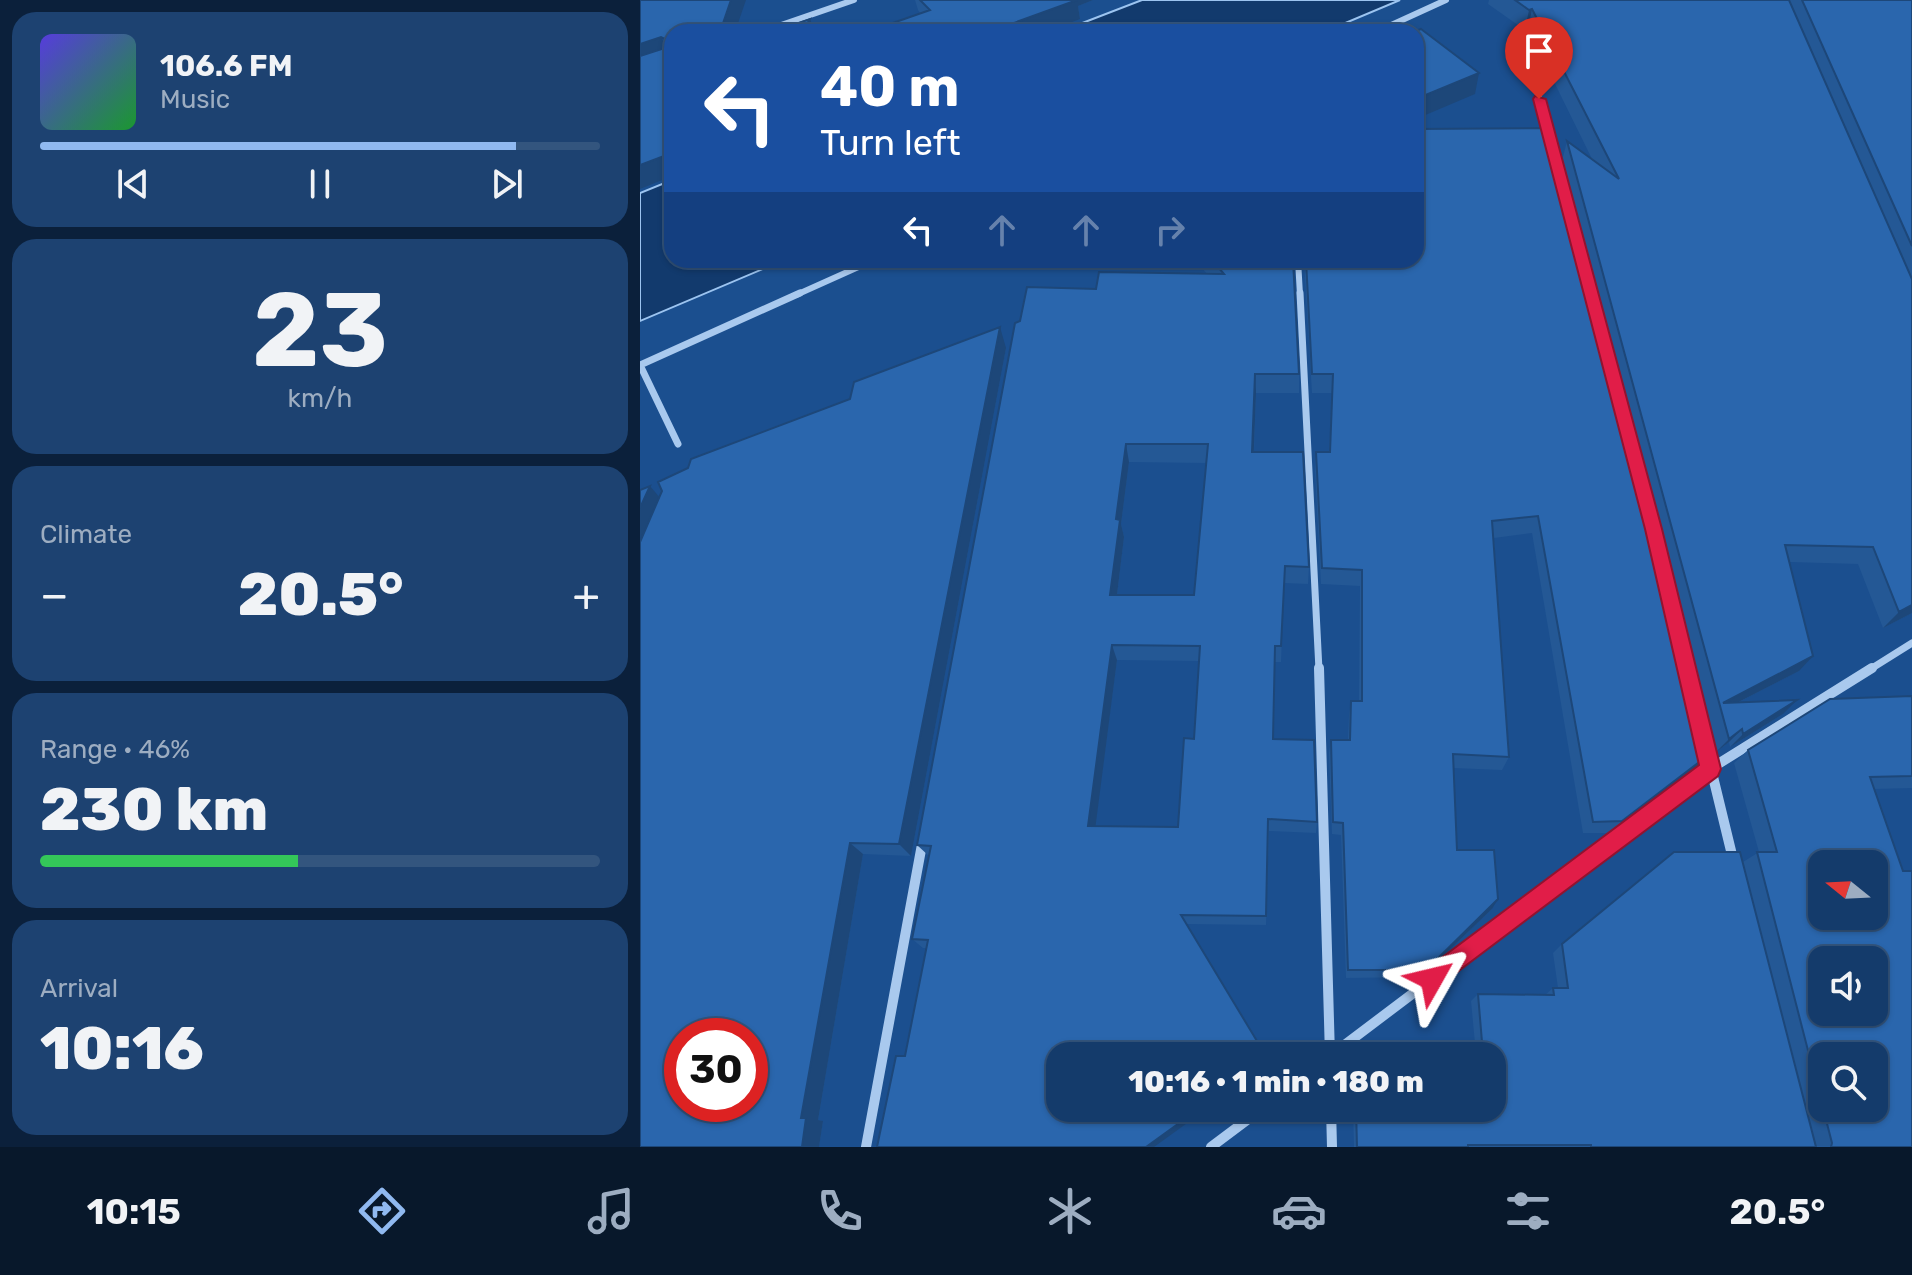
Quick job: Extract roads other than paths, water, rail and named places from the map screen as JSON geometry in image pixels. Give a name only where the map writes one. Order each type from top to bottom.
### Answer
[{"type":"street","points":[[784,24],[854,0]]},
{"type":"street","points":[[1394,24],[1446,0]]},
{"type":"street","points":[[1532,73],[1552,143]]},
{"type":"street","points":[[678,444],[640,365],[856,268]]},
{"type":"street","points":[[1298,268],[1316,572],[1330,1042]]},
{"type":"street","points":[[1349,1042],[1710,769],[1912,643]]},
{"type":"street","points":[[1703,739],[1737,875]]},
{"type":"street","points":[[866,1147],[926,822]]},
{"type":"street","points":[[1211,1147],[1244,1122]]},
{"type":"street","points":[[1331,1122],[1332,1147]]},
{"type":"water","points":[[1142,0],[1400,0],[1343,24],[1080,24]]},
{"type":"water","points":[[664,183],[664,268],[765,268],[640,321],[640,193]]}]
